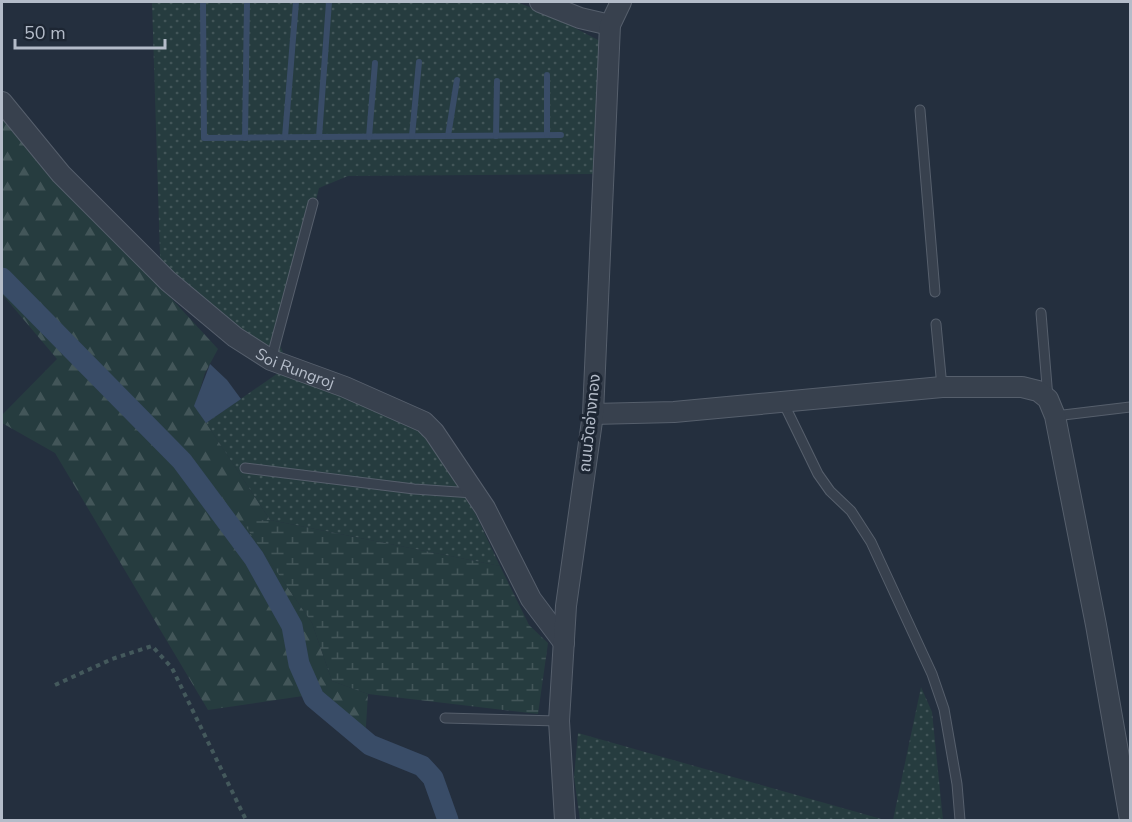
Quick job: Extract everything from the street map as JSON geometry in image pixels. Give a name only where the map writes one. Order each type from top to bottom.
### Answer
[{"type":"street","points":[[540,2],[580,18],[610,25],[621,2]]},
{"type":"street","name":"ถนนวัดอ่างทอง","points":[[565,820],[559,721],[564,643],[592,414],[610,25]]},
{"type":"street","name":"Soi Rungroj","points":[[2,102],[61,174],[168,281],[235,336],[271,360],[345,387],[424,422],[434,432],[475,493],[531,599],[564,643]]},
{"type":"street","points":[[592,414],[674,412],[942,387],[1022,387],[1038,391],[1051,408],[1096,625],[1130,820]]},
{"type":"lane","points":[[920,110],[935,292]]},
{"type":"lane","points":[[271,360],[313,203]]},
{"type":"lane","points":[[1041,314],[1051,408],[1131,407]]},
{"type":"lane","points":[[936,324],[942,387]]},
{"type":"lane","points":[[783,402],[818,474],[830,491],[851,511],[871,542],[932,674],[944,709],[957,784],[960,820]]},
{"type":"lane","points":[[245,468],[414,489],[475,493]]},
{"type":"lane","points":[[445,718],[559,721]]},
{"type":"path","points":[[55,685],[112,660],[152,646],[172,668],[246,820]]},
{"type":"green space","points":[[152,2],[517,2],[554,17],[600,41],[593,174],[348,176],[319,188],[280,345],[284,355],[161,287]]},
{"type":"green space","points":[[2,115],[218,349],[205,373],[195,406],[270,520],[243,522],[312,623],[332,681],[368,694],[365,741],[303,696],[208,710],[55,453],[2,423],[2,415],[57,359],[2,294]]},
{"type":"green space","points":[[281,371],[388,414],[424,432],[459,479],[500,566],[270,520],[206,423]]},
{"type":"green space","points":[[270,520],[500,566],[529,625],[548,643],[538,714],[368,694],[332,681],[312,623],[242,521]]},
{"type":"green space","points":[[921,687],[932,712],[943,820],[893,820]]},
{"type":"green space","points":[[578,733],[885,820],[580,820],[574,777]]},
{"type":"water","points":[[210,364],[227,380],[241,399],[206,423],[194,406]]},
{"type":"waterway","points":[[203,2],[204,138],[561,135]]},
{"type":"waterway","points":[[245,138],[247,2]]},
{"type":"waterway","points":[[285,137],[296,2]]},
{"type":"waterway","points":[[319,137],[329,2]]},
{"type":"waterway","points":[[412,136],[419,62]]},
{"type":"waterway","points":[[369,137],[375,63]]},
{"type":"waterway","points":[[547,75],[547,135]]},
{"type":"waterway","points":[[448,136],[457,80]]},
{"type":"waterway","points":[[496,136],[497,81]]},
{"type":"waterway","points":[[2,278],[182,461],[254,558],[292,626],[299,664],[314,698],[370,745],[422,766],[433,778],[448,820]]}]
